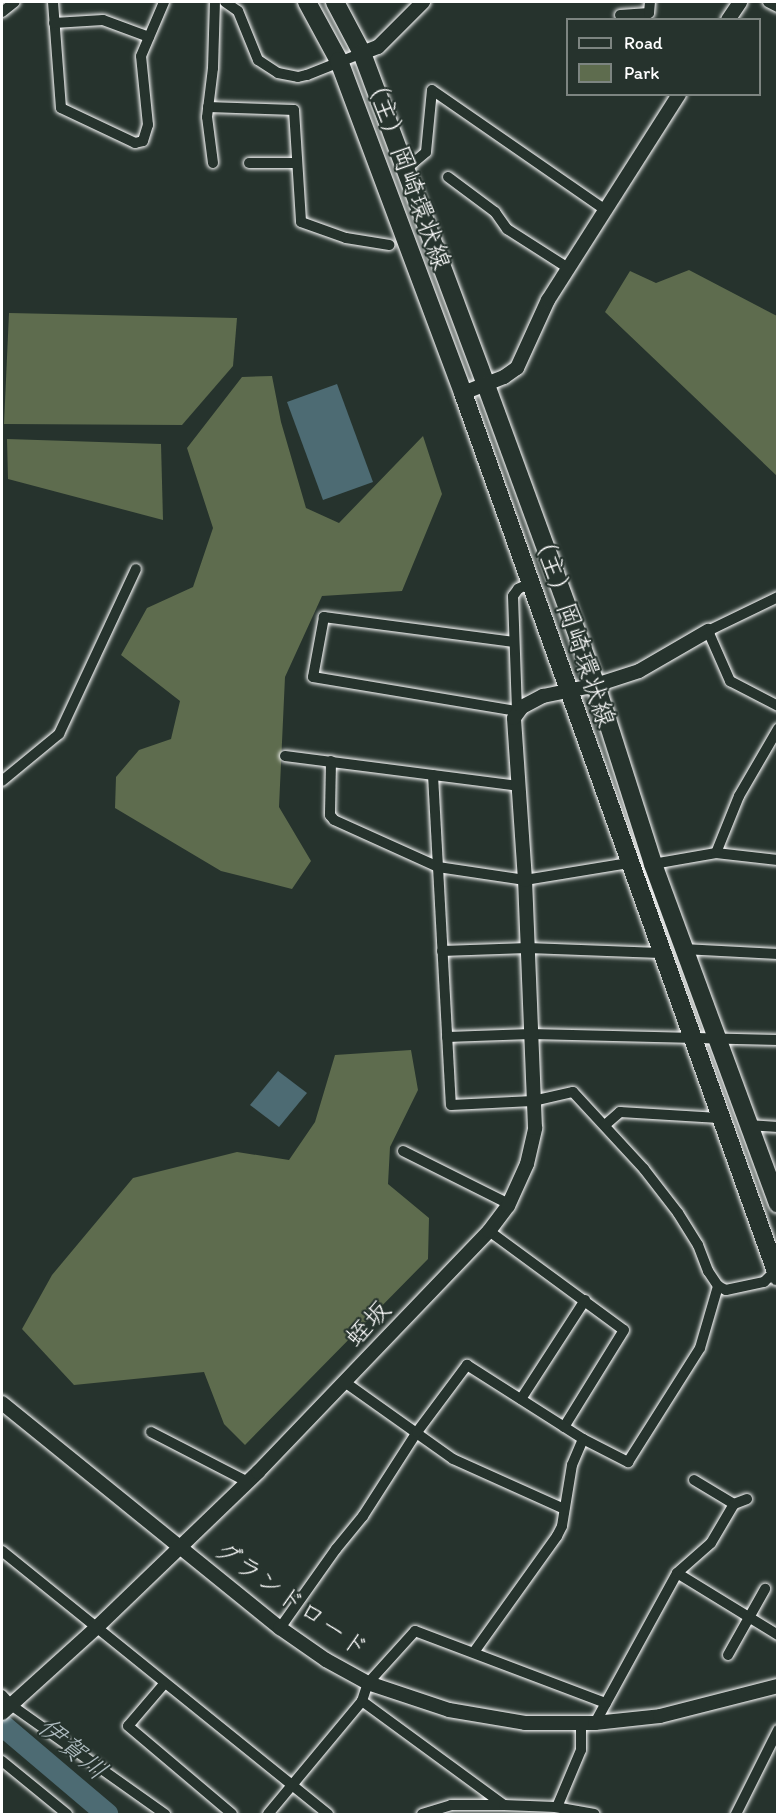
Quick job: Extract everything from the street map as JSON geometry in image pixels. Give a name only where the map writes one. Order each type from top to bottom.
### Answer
[{"type":"main road","name":"（主）岡崎環状線","points":[[307,2],[339,61],[463,393],[660,953],[776,1274]]},
{"type":"main road","name":"（主）岡崎環状線","points":[[335,2],[362,53],[486,385],[596,685],[653,864],[777,1204]]},
{"type":"street","points":[[2,12],[15,2]]},
{"type":"street","points":[[53,2],[62,108],[135,143],[143,141],[147,136],[141,56],[164,2]]},
{"type":"street","points":[[213,164],[208,107],[213,68],[215,2]]},
{"type":"street","points":[[225,2],[238,11],[258,60],[278,73],[298,77],[378,47],[423,2]]},
{"type":"street","points":[[620,15],[649,13],[650,2]]},
{"type":"street","points":[[729,18],[740,2]]},
{"type":"street","points":[[768,2],[777,7]]},
{"type":"street","points":[[54,23],[103,20],[149,37]]},
{"type":"street","points":[[406,170],[426,152],[432,90],[604,209]]},
{"type":"street","points":[[463,393],[486,385],[517,368],[548,300],[678,96]]},
{"type":"street","points":[[208,107],[294,110],[301,222],[346,238],[389,245]]},
{"type":"street","points":[[249,163],[297,164]]},
{"type":"street","points":[[448,177],[495,212],[507,229],[568,268]]},
{"type":"street","points":[[2,780],[58,734],[136,569]]},
{"type":"street","points":[[517,711],[513,596],[518,589],[530,583]]},
{"type":"street","points":[[514,642],[324,617],[313,677],[517,711],[543,696],[596,685],[639,671],[777,597]]},
{"type":"street","points":[[708,632],[730,681],[777,706]]},
{"type":"street","name":"蛭坂","points":[[5,1704],[96,1628],[248,1482],[346,1383],[489,1231],[509,1204],[532,1145],[535,1128],[525,880],[514,718],[517,711]]},
{"type":"street","points":[[716,853],[739,796],[777,729]]},
{"type":"street","points":[[285,756],[520,786]]},
{"type":"street","points":[[331,761],[330,815],[334,820],[438,867],[525,880],[629,863]]},
{"type":"street","points":[[433,775],[451,1105],[533,1101],[573,1092],[605,1125],[678,1213],[698,1245],[708,1271],[718,1286],[726,1290],[764,1282],[776,1274]]},
{"type":"street","points":[[653,864],[716,853],[777,860]]},
{"type":"street","points":[[442,951],[528,948],[660,953]]},
{"type":"street","points":[[683,949],[777,954]]},
{"type":"street","points":[[447,1036],[531,1034],[777,1040]]},
{"type":"street","points":[[605,1125],[620,1112],[719,1118]]},
{"type":"street","points":[[748,1125],[777,1127]]},
{"type":"street","points":[[403,1151],[509,1204]]},
{"type":"street","points":[[489,1231],[624,1330],[564,1426]]},
{"type":"street","points":[[280,1628],[336,1549],[363,1516],[417,1432],[467,1365],[583,1439],[628,1462],[700,1348],[718,1286]]},
{"type":"street","points":[[521,1399],[585,1300]]},
{"type":"street","points":[[346,1383],[453,1459],[564,1509]]},
{"type":"street","name":"グランドロード","points":[[2,1403],[280,1628],[326,1660],[368,1683],[449,1710],[525,1723],[588,1723],[660,1716],[777,1686]]},
{"type":"street","points":[[151,1432],[248,1482]]},
{"type":"street","points":[[474,1652],[557,1536],[562,1526],[572,1465],[583,1439]]},
{"type":"street","points":[[693,1480],[734,1504]]},
{"type":"street","points":[[557,1807],[581,1750],[588,1723],[606,1703],[677,1573],[711,1543],[734,1504],[747,1499]]},
{"type":"street","points":[[2,1551],[328,1815]]},
{"type":"street","points":[[677,1573],[777,1635]]},
{"type":"street","points":[[728,1655],[765,1589]]},
{"type":"street","points":[[268,1815],[362,1701],[368,1683],[415,1631],[606,1703]]},
{"type":"street","points":[[164,1684],[128,1726],[232,1815]]},
{"type":"street","points":[[362,1701],[504,1805]]},
{"type":"street","points":[[5,1704],[165,1815]]},
{"type":"street","points":[[736,1815],[777,1730]]},
{"type":"street","points":[[2,1761],[67,1815]]},
{"type":"street","points":[[422,1815],[451,1805],[557,1807],[594,1815]]},
{"type":"green space","points":[[689,270],[777,316],[777,476],[605,312],[630,271],[656,283]]},
{"type":"green space","points":[[9,313],[237,318],[233,366],[182,425],[4,424]]},
{"type":"green space","points":[[272,376],[281,422],[306,508],[339,523],[423,436],[442,494],[402,591],[322,596],[285,677],[279,807],[311,861],[292,889],[221,871],[115,808],[116,777],[139,750],[171,739],[180,701],[121,655],[147,608],[193,587],[213,528],[187,448],[242,377]]},
{"type":"green space","points":[[7,439],[161,444],[163,520],[8,479]]},
{"type":"green space","points":[[411,1050],[418,1090],[390,1147],[388,1184],[429,1218],[428,1259],[245,1445],[224,1424],[204,1372],[74,1385],[22,1329],[52,1275],[133,1178],[237,1152],[289,1160],[315,1122],[335,1055]]},
{"type":"water","points":[[337,384],[373,482],[323,500],[287,402]]},
{"type":"water","points":[[278,1071],[307,1093],[279,1127],[250,1105]]},
{"type":"waterway","name":"伊賀川","points":[[2,1725],[107,1814]]}]
